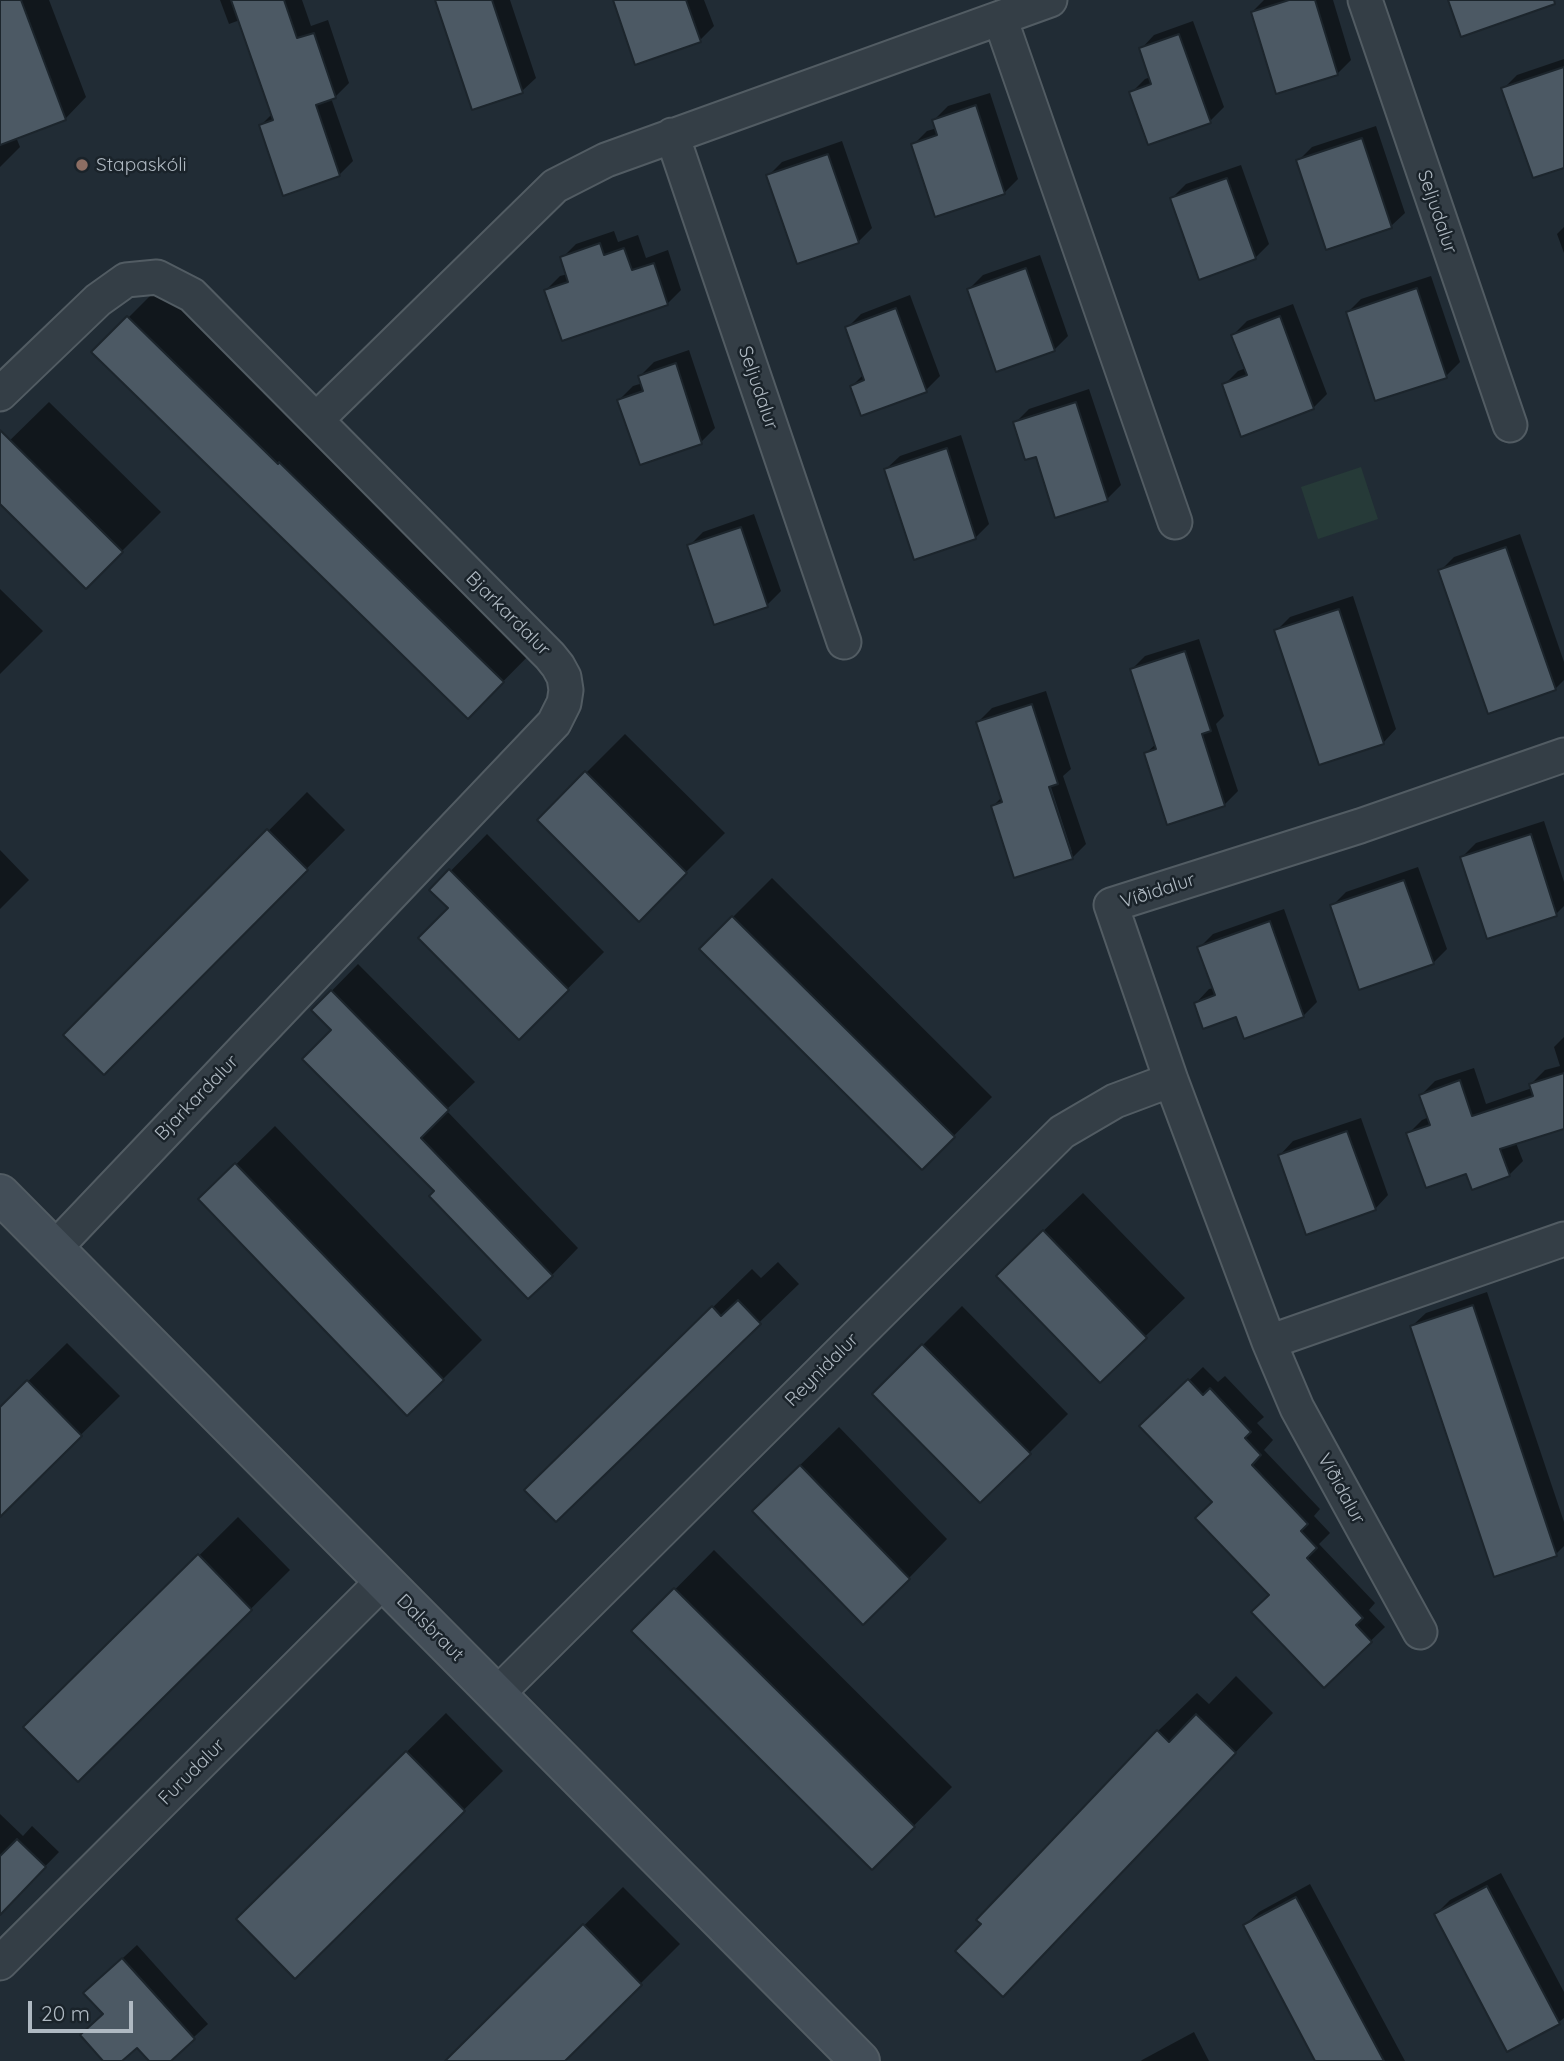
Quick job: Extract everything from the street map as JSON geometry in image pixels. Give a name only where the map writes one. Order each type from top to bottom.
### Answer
[{"type":"street","points":[[316,420],[555,187],[606,159],[1050,0]]},
{"type":"street","name":"Seljudalur","points":[[1365,0],[1510,425]]},
{"type":"street","points":[[1000,18],[1175,522]]},
{"type":"street","name":"Seljudalur","points":[[672,135],[844,642]]},
{"type":"street","name":"Bjarkardalur","points":[[0,394],[98,300],[126,279],[157,277],[192,295],[550,656],[564,677],[566,690],[564,703],[554,723],[54,1249]]},
{"type":"street","name":"Víðidalur","points":[[1420,1632],[1297,1408],[1269,1342],[1171,1080],[1111,905],[1360,826],[1564,755]]},
{"type":"street","name":"Reynidalur","points":[[496,1695],[1062,1132],[1115,1101],[1171,1080]]},
{"type":"street","name":"Dalsbraut","points":[[0,1194],[860,2061]]},
{"type":"street","points":[[1269,1342],[1564,1239]]},
{"type":"street","name":"Furudalur","points":[[0,1963],[383,1581]]},
{"type":"green space","points":[[1361,467],[1378,519],[1318,539],[1301,487]]},
{"type":"building","points":[[0,0],[21,0],[66,120],[0,145]]},
{"type":"building","points":[[231,0],[284,0],[297,38],[314,33],[336,98],[316,105],[340,176],[283,196],[259,125],[273,120]]},
{"type":"building","points":[[435,0],[492,0],[523,93],[472,110]]},
{"type":"building","points":[[613,0],[686,0],[701,42],[635,65]]},
{"type":"building","points":[[1289,0],[1315,0],[1338,75],[1276,94],[1251,12]]},
{"type":"building","points":[[1448,0],[1554,0],[1555,4],[1461,37]]},
{"type":"building","points":[[1179,34],[1211,123],[1148,145],[1129,92],[1151,84],[1139,48]]},
{"type":"building","points":[[1564,67],[1564,168],[1533,178],[1501,88]]},
{"type":"building","points":[[976,105],[1005,194],[935,217],[911,144],[937,135],[932,120]]},
{"type":"building","points":[[1362,138],[1392,228],[1326,250],[1296,160]]},
{"type":"building","points":[[828,154],[859,243],[797,264],[766,175]]},
{"type":"building","points":[[1227,178],[1256,259],[1199,280],[1170,198]]},
{"type":"building","points":[[600,243],[604,255],[624,248],[632,270],[654,263],[668,305],[562,341],[544,290],[568,282],[560,257]]},
{"type":"building","points":[[1026,268],[1055,351],[996,372],[967,289]]},
{"type":"building","points":[[1417,288],[1447,378],[1375,401],[1346,312]]},
{"type":"building","points":[[896,308],[927,392],[861,416],[850,386],[864,380],[845,327]]},
{"type":"building","points":[[127,316],[504,682],[468,719],[91,352]]},
{"type":"building","points":[[1280,316],[1314,409],[1241,437],[1222,384],[1247,375],[1231,335]]},
{"type":"building","points":[[676,363],[702,444],[640,465],[617,400],[643,391],[638,376]]},
{"type":"building","points":[[1076,402],[1108,501],[1055,518],[1036,457],[1025,460],[1013,422]]},
{"type":"building","points":[[0,430],[123,552],[86,589],[0,504]]},
{"type":"building","points":[[947,448],[976,539],[914,560],[884,469]]},
{"type":"building","points":[[741,527],[768,607],[714,625],[687,545]]},
{"type":"building","points":[[1506,547],[1556,690],[1488,714],[1438,570]]},
{"type":"building","points":[[1339,609],[1384,744],[1319,765],[1274,630]]},
{"type":"building","points":[[1185,651],[1211,731],[1202,734],[1225,806],[1167,825],[1144,753],[1156,749],[1130,669]]},
{"type":"building","points":[[1032,704],[1058,784],[1049,787],[1073,859],[1014,878],[991,806],[1002,802],[976,722]]},
{"type":"building","points":[[585,771],[687,873],[639,922],[537,820]]},
{"type":"building","points":[[267,829],[308,870],[104,1075],[63,1035]]},
{"type":"building","points":[[1531,834],[1557,916],[1487,939],[1460,857]]},
{"type":"building","points":[[449,869],[569,990],[519,1040],[418,938],[448,908],[429,890]]},
{"type":"building","points":[[1404,880],[1434,964],[1359,990],[1330,905]]},
{"type":"building","points":[[732,916],[955,1137],[922,1170],[699,949]]},
{"type":"building","points":[[1270,921],[1304,1017],[1244,1039],[1236,1017],[1203,1029],[1194,1003],[1215,995],[1197,947]]},
{"type":"building","points":[[331,990],[449,1110],[421,1138],[553,1276],[528,1299],[429,1196],[434,1191],[302,1059],[331,1030],[311,1010]]},
{"type":"building","points":[[1564,1073],[1564,1129],[1500,1149],[1510,1176],[1472,1190],[1466,1174],[1426,1188],[1406,1133],[1430,1125],[1419,1095],[1460,1080],[1472,1116],[1533,1096],[1529,1084]]},
{"type":"building","points":[[1347,1131],[1376,1210],[1306,1235],[1278,1155]]},
{"type":"building","points":[[235,1163],[444,1380],[407,1416],[198,1199]]},
{"type":"building","points":[[1043,1230],[1147,1338],[1100,1383],[996,1276]]},
{"type":"building","points":[[738,1300],[761,1324],[556,1522],[524,1490],[712,1306],[721,1316]]},
{"type":"building","points":[[1473,1305],[1557,1556],[1494,1577],[1410,1326]]},
{"type":"building","points":[[922,1344],[1031,1454],[980,1503],[872,1394]]},
{"type":"building","points":[[1188,1379],[1203,1395],[1210,1388],[1251,1432],[1245,1438],[1261,1455],[1252,1465],[1308,1524],[1301,1531],[1317,1548],[1307,1558],[1363,1618],[1356,1625],[1372,1642],[1324,1688],[1251,1612],[1269,1595],[1195,1518],[1212,1502],[1139,1426]]},
{"type":"building","points":[[27,1380],[82,1436],[0,1517],[0,1407]]},
{"type":"building","points":[[800,1465],[910,1579],[863,1625],[752,1511]]},
{"type":"building","points":[[198,1554],[252,1610],[78,1782],[23,1727]]},
{"type":"building","points":[[674,1588],[915,1827],[872,1870],[631,1631]]},
{"type":"building","points":[[1196,1714],[1236,1753],[1003,1997],[955,1951],[981,1924],[976,1920],[1157,1730],[1169,1742]]},
{"type":"building","points":[[406,1751],[465,1811],[295,1979],[236,1919]]},
{"type":"building","points":[[17,1839],[46,1867],[0,1915],[0,1856]]},
{"type":"building","points":[[1487,1886],[1560,2024],[1507,2052],[1434,1914]]},
{"type":"building","points":[[1296,1897],[1384,2061],[1315,2061],[1243,1925]]},
{"type":"building","points":[[583,1924],[642,1985],[565,2061],[445,2061]]},
{"type":"building","points":[[122,1958],[195,2039],[171,2061],[149,2061],[137,2048],[122,2061],[103,2061],[80,2035],[103,2014],[83,1993]]},
{"type":"place","name":"Stapaskóli","points":[[82,165]]}]
